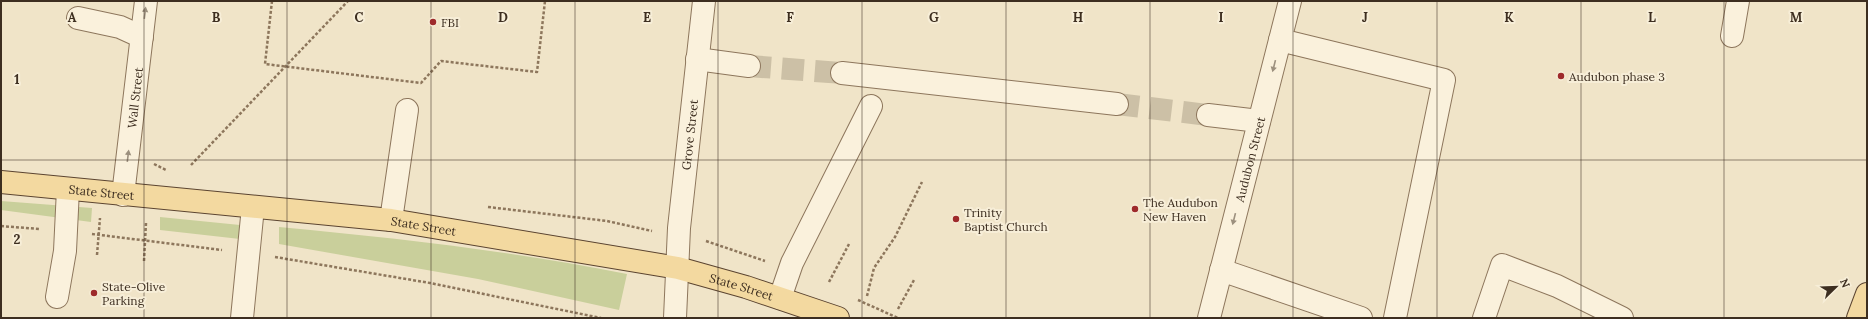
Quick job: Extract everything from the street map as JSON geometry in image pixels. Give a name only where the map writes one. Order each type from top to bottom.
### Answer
[{"type":"main road","name":"State Street","points":[[1,182],[391,220],[678,268],[780,298],[838,318]]},
{"type":"main road","points":[[1858,318],[1867,294]]},
{"type":"street","name":"Wall Street","points":[[123,195],[146,1]]},
{"type":"street","name":"Grove Street","points":[[676,318],[679,228],[704,1]]},
{"type":"street","name":"Audubon Street","points":[[1209,318],[1290,1]]},
{"type":"street","points":[[1732,36],[1738,1]]},
{"type":"street","points":[[78,18],[120,27],[142,36]]},
{"type":"street","points":[[1280,40],[1444,80],[1395,318]]},
{"type":"street","points":[[697,59],[749,66]]},
{"type":"street","points":[[842,73],[1117,104]]},
{"type":"street","points":[[780,298],[792,263],[871,106]]},
{"type":"street","points":[[391,220],[407,110]]},
{"type":"street","points":[[1208,115],[1259,121]]},
{"type":"street","points":[[57,297],[65,251],[68,189]]},
{"type":"street","points":[[242,318],[253,207]]},
{"type":"street","points":[[1484,318],[1502,265],[1557,286],[1622,318]]},
{"type":"street","points":[[1221,270],[1361,318]]},
{"type":"path","points":[[272,1],[265,64],[421,83],[442,61],[537,72],[545,1]]},
{"type":"path","points":[[191,165],[348,1]]},
{"type":"path","points":[[868,296],[874,268],[893,241],[922,182]]},
{"type":"path","points":[[97,255],[100,213]]},
{"type":"path","points":[[144,261],[146,218]]},
{"type":"path","points":[[1,226],[65,232]]},
{"type":"path","points":[[122,237],[323,264],[430,283],[600,318]]},
{"type":"path","points":[[829,282],[850,244]]},
{"type":"path","points":[[898,309],[914,280]]},
{"type":"green space","points":[[1,201],[92,208],[91,222],[1,210]]},
{"type":"green space","points":[[160,217],[240,225],[240,239],[160,230]]},
{"type":"green space","points":[[279,227],[454,246],[541,258],[627,274],[619,310],[478,279],[279,244]]},
{"type":"tunnel","points":[[749,66],[842,73]]},
{"type":"tunnel","points":[[1117,104],[1208,115]]},
{"type":"place","name":"FBI","points":[[433,22]]},
{"type":"place","name":"Audubon phase 3","points":[[1561,76]]},
{"type":"place","name":"The Audubon New Haven","points":[[1135,209]]},
{"type":"place","name":"Trinity Baptist Church","points":[[956,219]]},
{"type":"place","name":"State-Olive Parking","points":[[94,293]]}]
